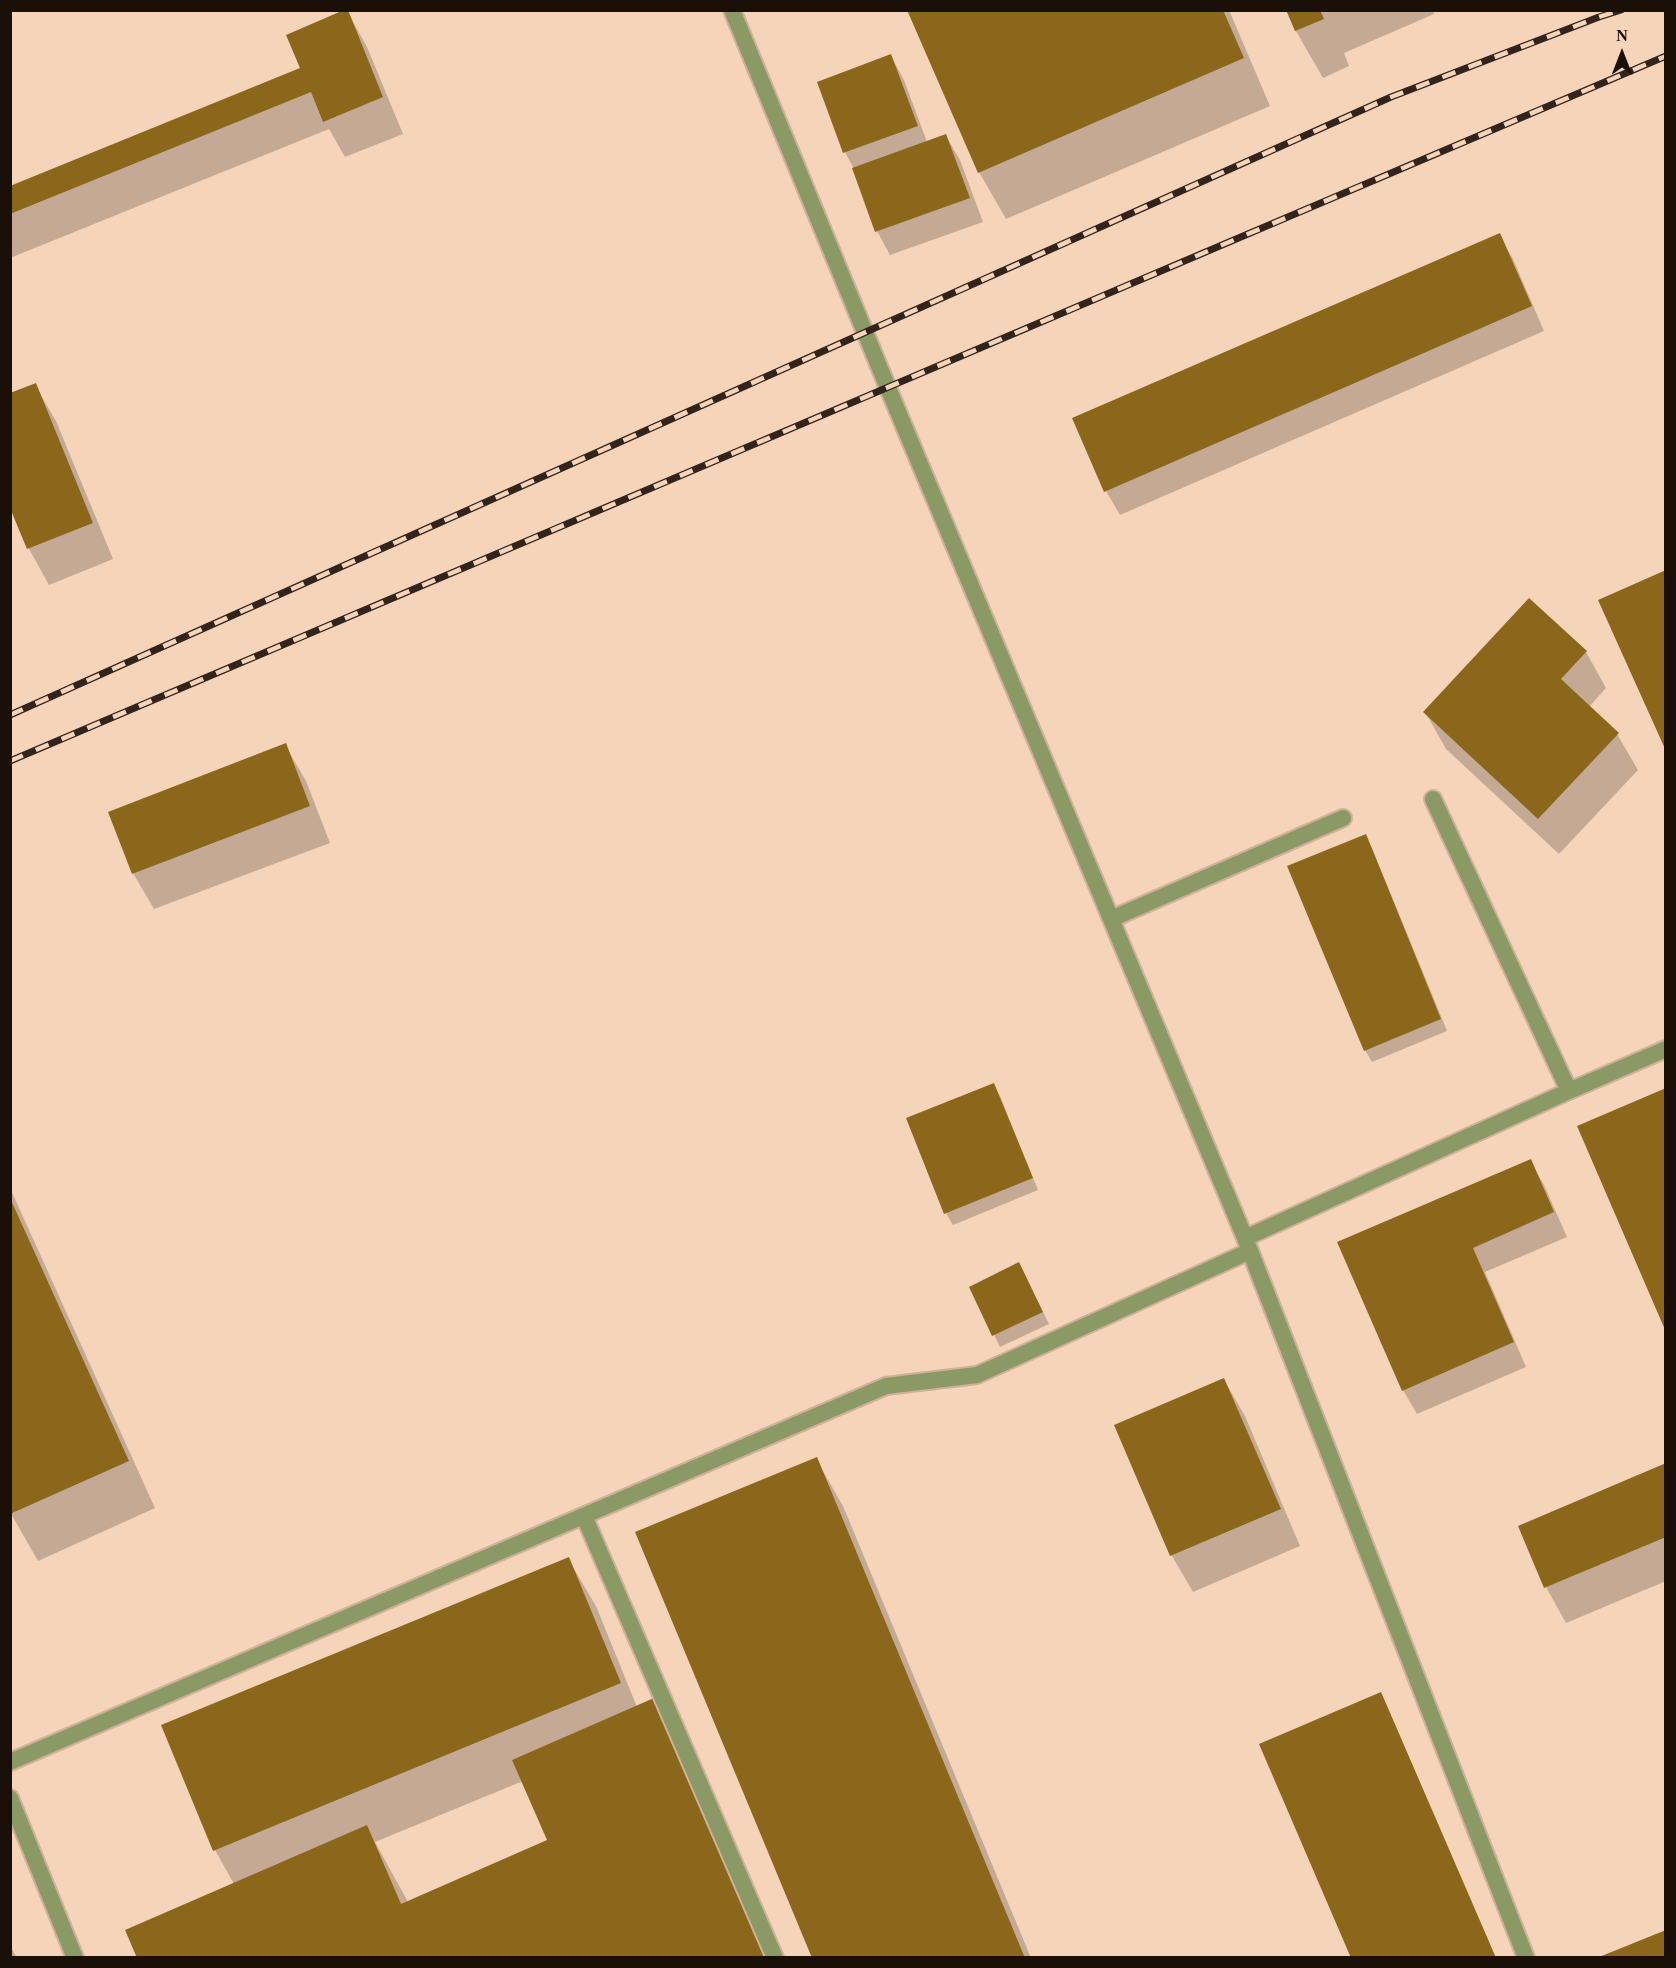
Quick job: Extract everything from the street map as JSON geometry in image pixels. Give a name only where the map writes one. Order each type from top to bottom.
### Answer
[{"type":"lane","points":[[732,10],[1247,1245],[1526,1958]]},
{"type":"lane","points":[[1433,799],[1569,1090]]},
{"type":"lane","points":[[1111,919],[1343,818]]},
{"type":"lane","points":[[10,1762],[886,1386],[976,1375],[1569,1090],[1665,1049]]},
{"type":"lane","points":[[584,1516],[775,1958]]},
{"type":"lane","points":[[10,1798],[75,1958]]},
{"type":"building","points":[[348,10],[383,97],[323,122],[311,92],[10,214],[10,186],[300,68],[286,35]]},
{"type":"building","points":[[907,10],[1223,10],[1244,58],[978,173]]},
{"type":"building","points":[[1286,10],[1320,10],[1324,19],[1295,31]]},
{"type":"building","points":[[891,54],[918,126],[843,153],[817,82]]},
{"type":"building","points":[[946,134],[970,198],[875,232],[852,168]]},
{"type":"building","points":[[1500,233],[1532,306],[1104,492],[1072,418]]},
{"type":"building","points":[[36,383],[93,523],[27,549],[10,508],[10,393]]},
{"type":"building","points":[[1666,570],[1666,751],[1598,600]]},
{"type":"building","points":[[1529,598],[1587,651],[1561,679],[1619,733],[1538,819],[1423,712]]},
{"type":"building","points":[[286,743],[310,806],[132,874],[108,812]]},
{"type":"building","points":[[1366,834],[1441,1019],[1364,1051],[1287,866]]},
{"type":"building","points":[[994,1083],[1033,1178],[944,1214],[906,1118]]},
{"type":"building","points":[[1666,1088],[1666,1332],[1577,1126]]},
{"type":"building","points":[[1531,1159],[1554,1212],[1473,1248],[1514,1342],[1402,1391],[1337,1242]]},
{"type":"building","points":[[10,1198],[129,1461],[10,1514]]},
{"type":"building","points":[[1019,1262],[1043,1312],[992,1336],[969,1287]]},
{"type":"building","points":[[1224,1378],[1281,1509],[1170,1556],[1114,1425]]},
{"type":"building","points":[[817,1457],[1025,1958],[812,1958],[635,1532]]},
{"type":"building","points":[[1666,1463],[1666,1537],[1544,1588],[1518,1526]]},
{"type":"building","points":[[569,1557],[621,1683],[213,1851],[161,1725]]},
{"type":"building","points":[[1381,1692],[1496,1958],[1351,1958],[1259,1744]]},
{"type":"building","points":[[654,1698],[766,1958],[137,1958],[125,1930],[367,1825],[401,1904],[547,1840],[512,1760]]},
{"type":"building","points":[[1666,1930],[1666,1958],[1599,1958],[1599,1957]]},
{"type":"railway","points":[[10,715],[1391,97],[1621,10]]},
{"type":"railway","points":[[10,761],[1666,56]]}]
